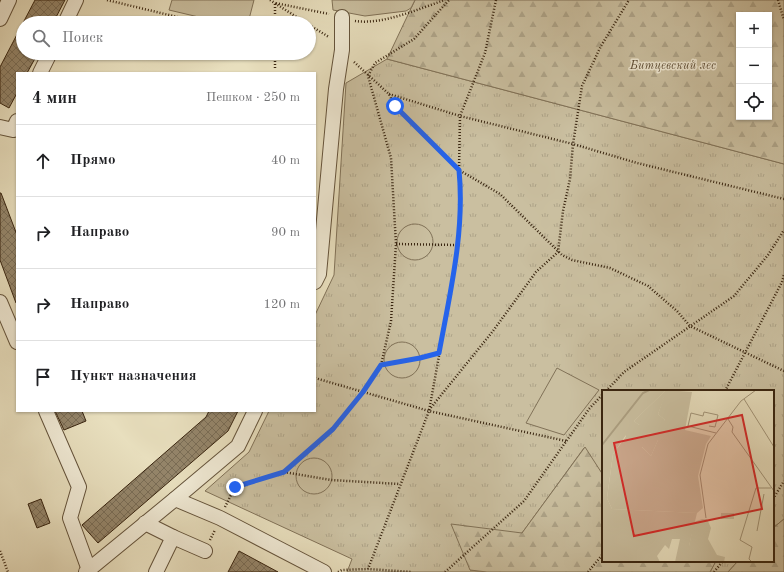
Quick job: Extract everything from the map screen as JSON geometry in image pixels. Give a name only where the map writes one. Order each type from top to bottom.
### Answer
[{"type":"lane","points":[[0,19],[9,0]]},
{"type":"lane","points":[[68,16],[76,0]]},
{"type":"lane","points":[[316,280],[319,274],[336,89],[342,50],[342,17]]},
{"type":"lane","points":[[40,72],[46,60]]},
{"type":"lane","points":[[0,127],[13,130],[16,122]]},
{"type":"lane","points":[[0,302],[16,340]]},
{"type":"lane","points":[[46,412],[79,487],[70,518],[88,571],[238,446],[254,412]]},
{"type":"lane","points":[[175,499],[220,518],[324,572]]},
{"type":"lane","points":[[145,523],[204,551]]},
{"type":"lane","points":[[156,572],[173,537]]},
{"type":"path","points":[[107,0],[173,16]]},
{"type":"path","points":[[270,0],[295,16]]},
{"type":"path","points":[[275,3],[357,21],[375,21],[396,16],[445,0]]},
{"type":"path","points":[[204,551],[235,487],[284,472],[333,429],[363,392],[381,365],[391,321],[396,244],[390,158],[368,76],[375,63],[414,38],[449,0]]},
{"type":"path","points":[[368,569],[429,411],[456,262],[461,185],[459,170],[460,116],[485,54],[496,0]]},
{"type":"path","points":[[429,411],[493,331],[536,272],[558,252],[563,212],[570,179],[573,144],[582,86],[601,46],[629,0]]},
{"type":"path","points":[[778,0],[784,20]]},
{"type":"path","points":[[275,3],[275,16]]},
{"type":"path","points":[[316,29],[330,38],[342,50]]},
{"type":"path","points":[[275,60],[275,68]]},
{"type":"path","points":[[368,76],[389,94],[395,106],[459,170],[500,194],[558,252],[572,260],[610,268],[648,286],[677,311],[690,326],[784,371]]},
{"type":"path","points":[[389,94],[460,116],[784,199]]},
{"type":"path","points":[[607,390],[624,372],[734,296],[768,254],[784,230]]},
{"type":"path","points":[[396,244],[457,246]]},
{"type":"path","points":[[726,390],[782,282],[784,275]]},
{"type":"path","points":[[381,365],[439,353]]},
{"type":"path","points":[[316,378],[429,411],[566,441]]},
{"type":"path","points":[[445,572],[524,500],[589,409],[602,395]]},
{"type":"path","points":[[284,472],[331,480],[400,484]]},
{"type":"path","points":[[774,497],[784,481]]},
{"type":"path","points":[[0,551],[8,572]]},
{"type":"path","points":[[588,572],[602,555]]},
{"type":"path","points":[[714,572],[722,562]]},
{"type":"path","points":[[338,572],[342,570],[368,569],[412,572]]},
{"type":"green space","points":[[172,0],[254,0],[250,16],[194,16],[169,10]]},
{"type":"green space","points":[[332,0],[415,0],[411,8],[406,11],[365,16],[333,10]]},
{"type":"green space","name":"Битцевский лес","points":[[415,0],[784,0],[784,164],[387,59]]},
{"type":"green space","points":[[387,59],[784,164],[784,519],[774,527],[774,390],[602,390],[602,474],[584,448],[522,533],[470,570],[487,572],[347,572],[352,559],[205,491],[249,452],[269,412],[316,412],[316,313],[334,275],[346,83]]},
{"type":"green space","points":[[415,224],[428,229],[433,242],[428,255],[415,260],[402,255],[397,242],[402,229]]},
{"type":"green space","points":[[402,342],[415,347],[420,360],[415,373],[402,378],[389,373],[384,360],[389,347]]},
{"type":"green space","points":[[557,368],[599,390],[564,435],[526,423]]},
{"type":"green space","points":[[585,447],[602,473],[602,562],[715,562],[710,572],[487,572],[470,570],[451,524],[522,533]]},
{"type":"green space","points":[[314,458],[327,463],[332,476],[327,489],[314,494],[301,489],[296,476],[301,463]]},
{"type":"green space","points":[[784,519],[784,572],[728,572],[737,562],[774,562],[774,527]]},
{"type":"green space","points":[[715,562],[737,562],[728,572],[710,572]]},
{"type":"building","points":[[35,0],[65,0],[57,16],[27,16]]},
{"type":"building","points":[[16,36],[16,60],[34,60],[28,72],[16,72],[16,95],[9,108],[0,103],[0,67]]},
{"type":"building","points":[[1,193],[16,232],[16,303],[0,260]]},
{"type":"building","points":[[55,412],[82,412],[86,421],[64,430]]},
{"type":"building","points":[[208,412],[238,412],[228,431],[98,543],[82,525],[206,417]]},
{"type":"building","points":[[41,499],[50,523],[37,528],[28,504]]},
{"type":"building","points":[[239,551],[278,572],[228,572]]},
{"type":"route","points":[[235,487],[284,472],[333,429],[363,392],[381,365],[439,353],[456,262],[461,185],[459,170],[395,106]]}]
